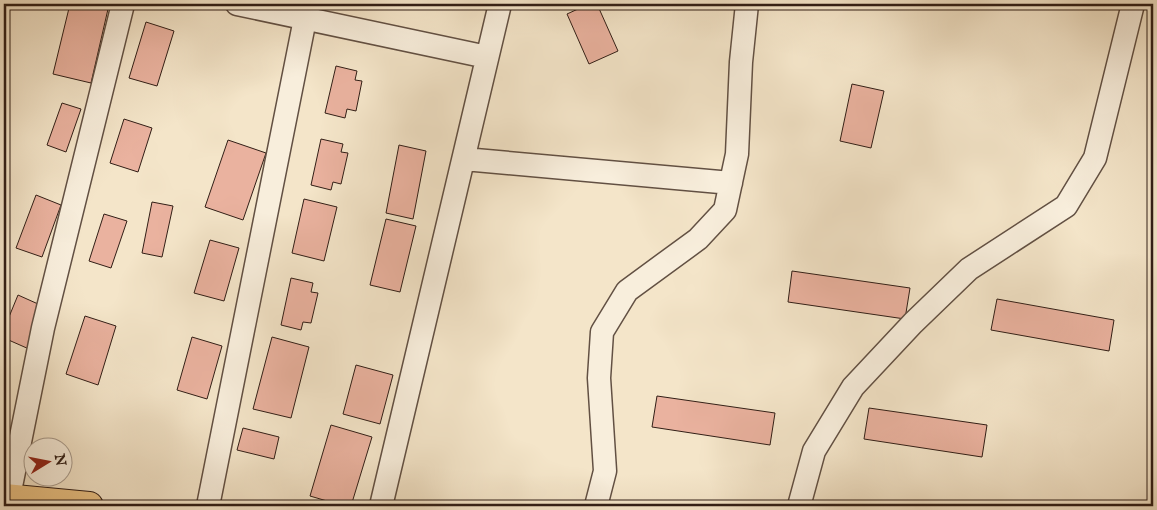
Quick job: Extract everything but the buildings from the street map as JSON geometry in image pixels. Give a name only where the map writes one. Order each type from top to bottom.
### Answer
[{"type":"highway","points":[[6,501],[89,506]]},
{"type":"street","points":[[6,501],[42,328],[123,4]]},
{"type":"street","points":[[237,4],[307,11],[487,57]]},
{"type":"street","points":[[381,506],[500,4]]},
{"type":"street","points":[[596,506],[605,471],[599,378],[602,332],[627,291],[698,239],[725,210],[737,154],[741,62],[747,4]]},
{"type":"street","points":[[800,506],[814,450],[854,387],[913,323],[969,269],[1066,206],[1095,158],[1133,4]]},
{"type":"street","points":[[208,506],[307,11]]},
{"type":"street","points":[[464,159],[731,183]]}]
